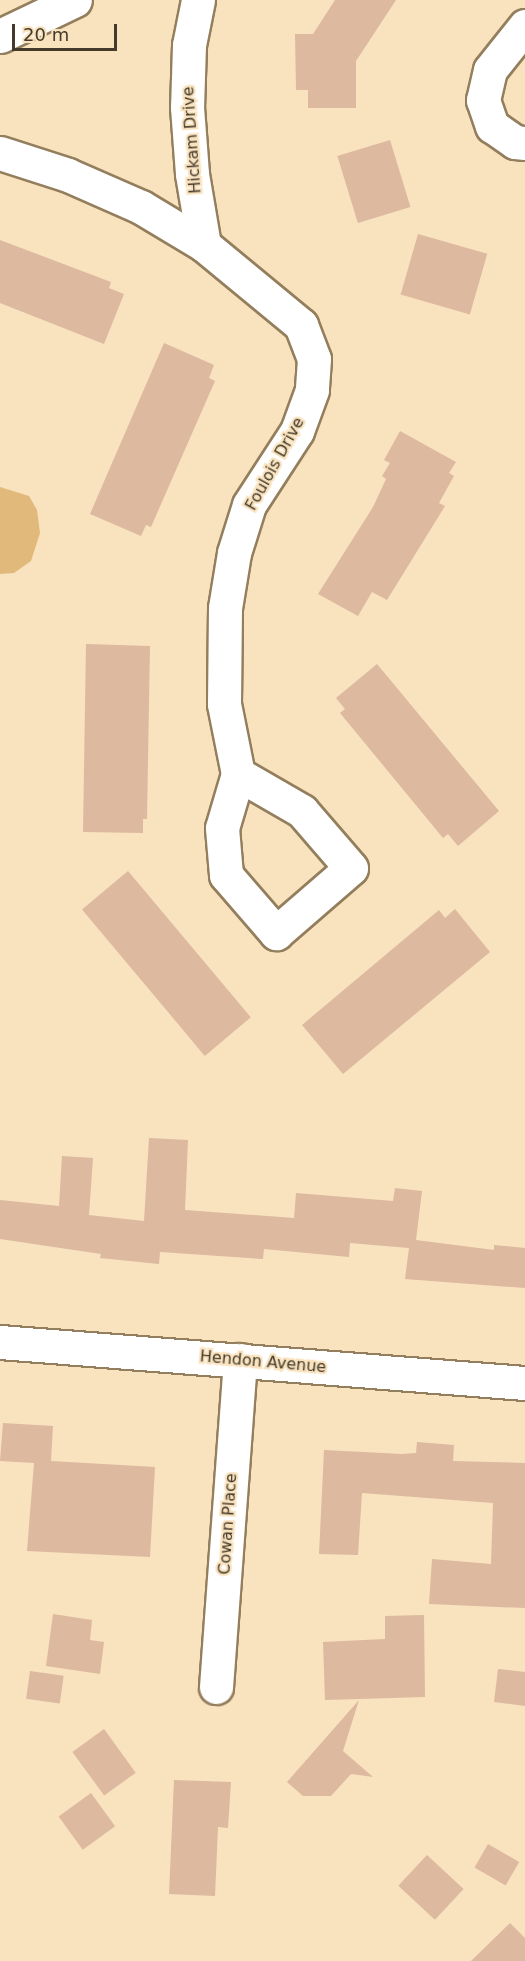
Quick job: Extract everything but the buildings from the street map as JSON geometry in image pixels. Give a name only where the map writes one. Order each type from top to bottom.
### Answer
[{"type":"street","points":[[0,36],[75,0]]},
{"type":"street","name":"Hickam Drive","points":[[198,0],[189,45],[187,107],[192,174],[204,245]]},
{"type":"street","points":[[525,26],[490,70],[483,100],[492,126],[515,142],[525,143]]},
{"type":"street","name":"Foulois Drive","points":[[0,153],[68,175],[141,207],[204,245],[301,325],[314,359],[312,390],[297,431],[249,506],[234,553],[225,608],[224,704],[238,774],[222,828],[226,875],[276,933],[351,868],[302,811],[238,774]]},
{"type":"street","name":"Hendon Avenue","points":[[0,1342],[525,1383]]},
{"type":"street","name":"Cowan Place","points":[[216,1687],[240,1360]]},
{"type":"shaded area","points":[[0,487],[29,496],[37,510],[40,533],[31,561],[14,573],[0,574]]}]
